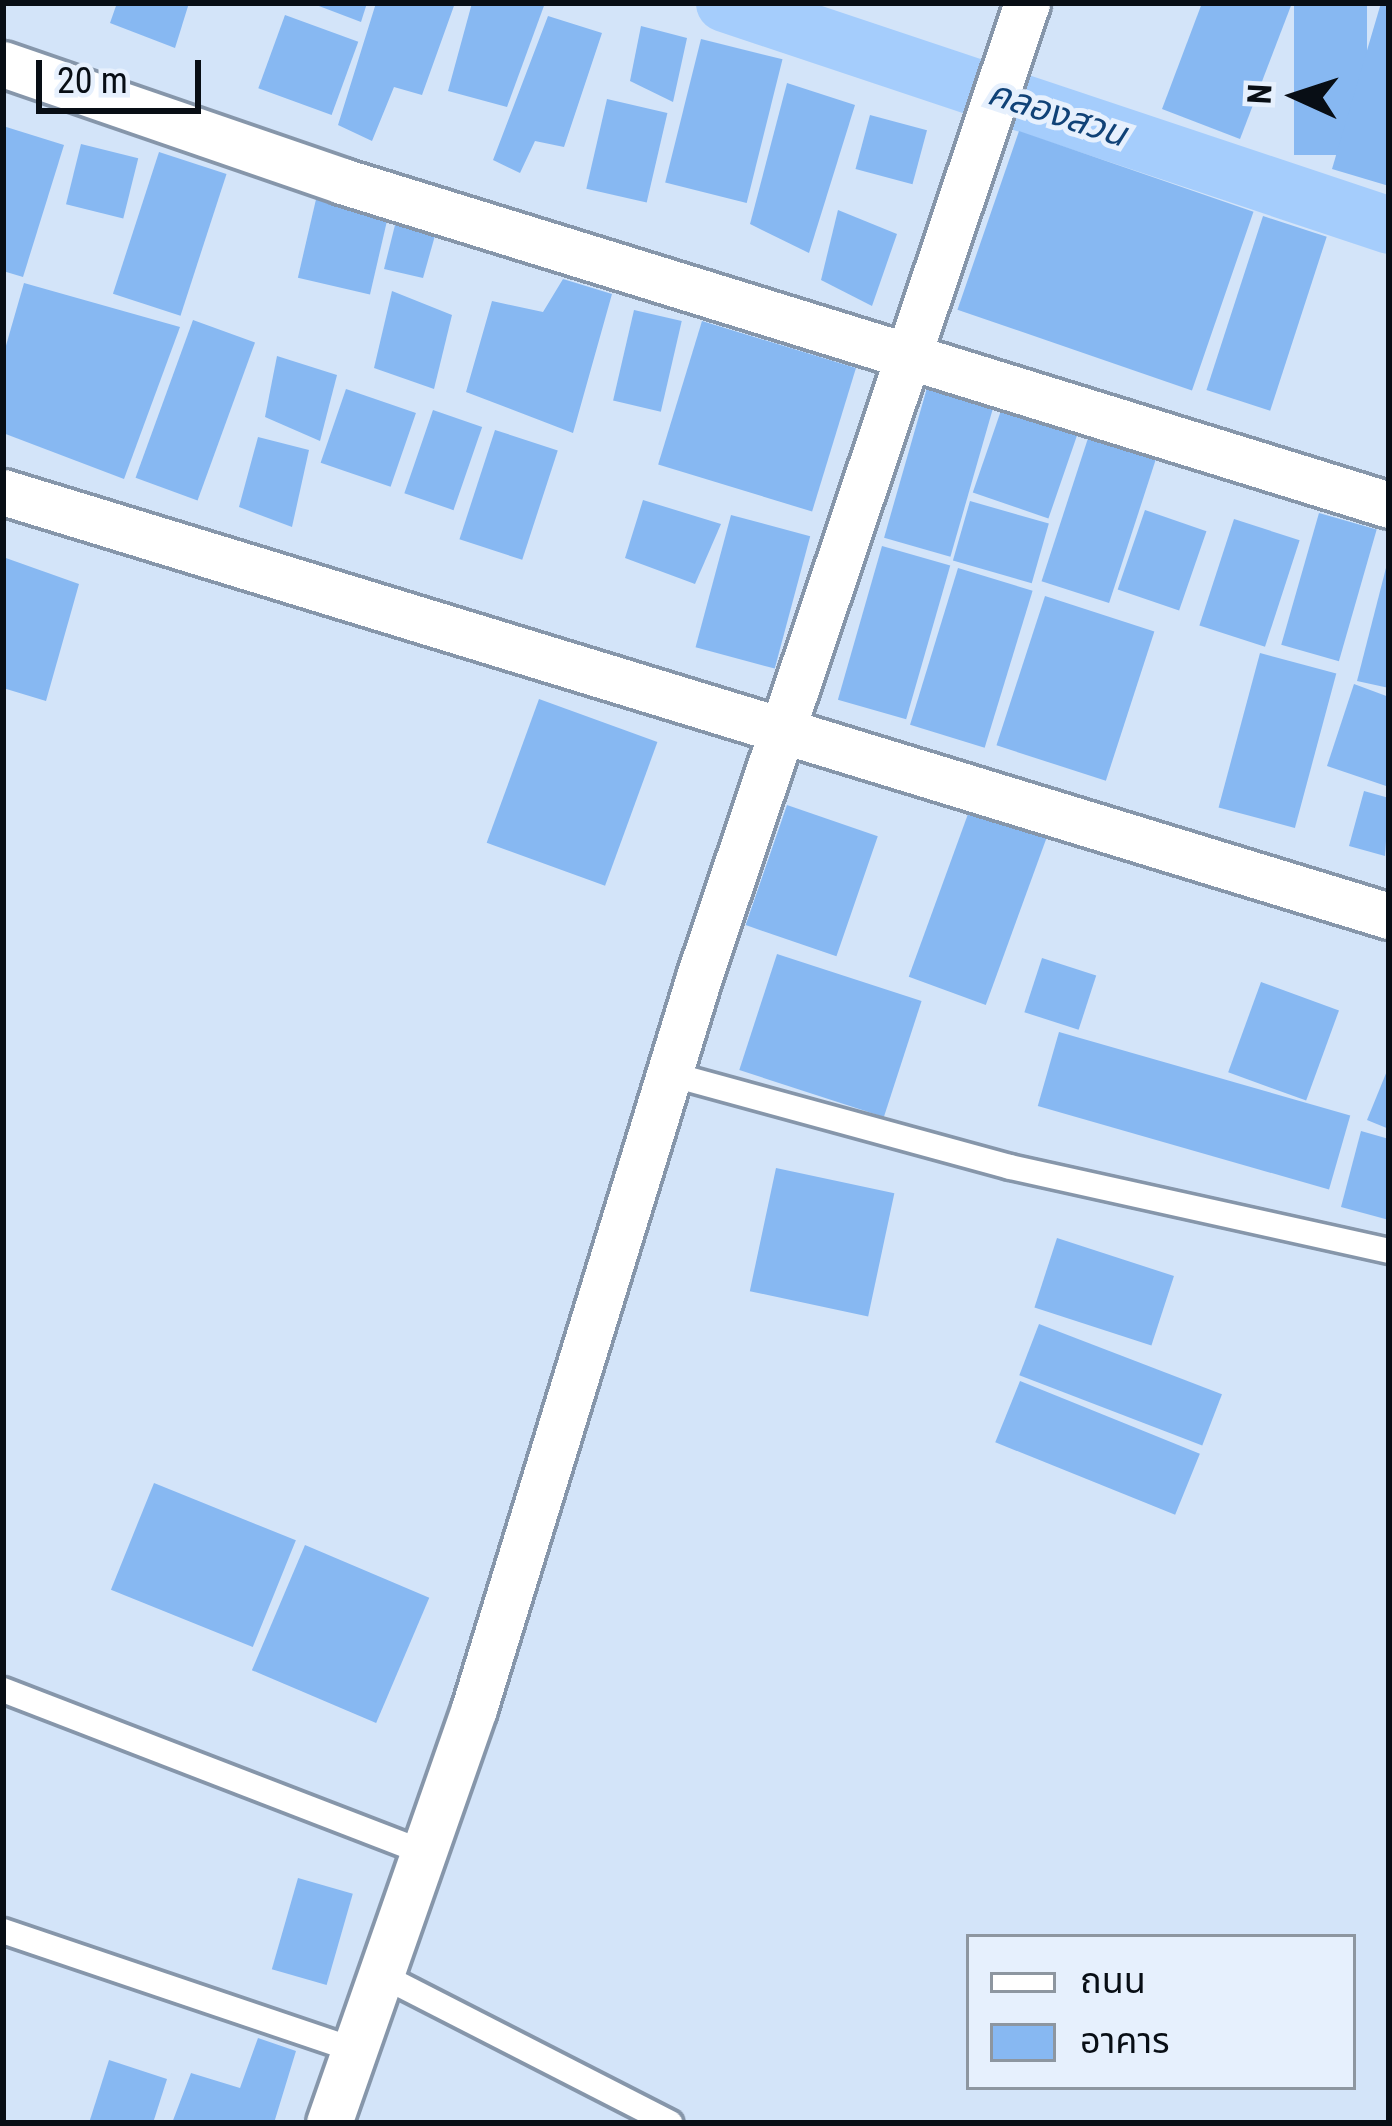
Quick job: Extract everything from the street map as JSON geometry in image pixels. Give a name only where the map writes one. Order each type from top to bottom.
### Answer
[{"type":"street","points":[[329,2123],[424,1853],[781,728],[1018,22]]},
{"type":"street","points":[[3,64],[903,358],[1389,505]]},
{"type":"street","points":[[3,491],[1389,916]]},
{"type":"lane","points":[[670,1074],[1010,1167],[1389,1251]]},
{"type":"lane","points":[[3,1690],[424,1853]]},
{"type":"lane","points":[[3,1931],[355,2050]]},
{"type":"lane","points":[[381,1975],[670,2123]]},
{"type":"building","points":[[117,3],[189,3],[175,48],[110,23]]},
{"type":"building","points":[[311,3],[367,3],[361,22]]},
{"type":"building","points":[[376,3],[455,3],[422,95],[394,87],[372,141],[338,125]]},
{"type":"building","points":[[472,3],[545,3],[507,107],[448,91]]},
{"type":"building","points":[[1202,3],[1292,3],[1240,139],[1162,109]]},
{"type":"building","points":[[1294,3],[1367,3],[1367,155],[1294,155]]},
{"type":"building","points":[[1381,3],[1389,3],[1389,186],[1332,169]]},
{"type":"building","points":[[285,15],[358,42],[332,115],[258,88]]},
{"type":"building","points":[[548,16],[602,33],[564,147],[535,141],[520,173],[493,160]]},
{"type":"building","points":[[641,26],[687,38],[673,102],[630,81]]},
{"type":"building","points":[[701,39],[783,59],[747,203],[665,183]]},
{"type":"building","points":[[787,83],[855,105],[809,253],[750,224]]},
{"type":"building","points":[[607,99],[667,113],[647,203],[586,189]]},
{"type":"building","points":[[870,115],[927,130],[912,184],[856,169]]},
{"type":"building","points":[[3,126],[64,145],[23,277],[3,271]]},
{"type":"building","points":[[1019,131],[1253,212],[1192,390],[957,310]]},
{"type":"building","points":[[81,144],[138,158],[123,218],[66,204]]},
{"type":"building","points":[[159,152],[227,174],[180,316],[113,294]]},
{"type":"building","points":[[317,195],[389,212],[370,294],[298,278]]},
{"type":"building","points":[[838,210],[897,234],[872,306],[821,280]]},
{"type":"building","points":[[1263,216],[1327,237],[1270,411],[1206,390]]},
{"type":"building","points":[[397,217],[436,232],[423,278],[384,269]]},
{"type":"building","points":[[563,279],[612,294],[573,433],[466,392],[492,301],[543,312]]},
{"type":"building","points":[[24,283],[180,327],[124,479],[3,433],[3,356]]},
{"type":"building","points":[[392,291],[452,315],[434,389],[374,368]]},
{"type":"building","points":[[634,310],[682,321],[661,412],[613,401]]},
{"type":"building","points":[[193,320],[255,343],[198,500],[136,478]]},
{"type":"building","points":[[702,321],[856,368],[812,512],[658,464]]},
{"type":"building","points":[[277,356],[337,375],[320,441],[265,417]]},
{"type":"building","points":[[929,381],[995,400],[950,557],[884,538]]},
{"type":"building","points":[[346,389],[416,413],[391,487],[321,463]]},
{"type":"building","points":[[1006,396],[1082,422],[1048,518],[973,492]]},
{"type":"building","points":[[433,410],[482,427],[454,510],[404,493]]},
{"type":"building","points":[[1091,429],[1159,451],[1109,603],[1042,581]]},
{"type":"building","points":[[495,430],[558,450],[522,560],[459,539]]},
{"type":"building","points":[[258,437],[309,450],[292,527],[239,507]]},
{"type":"building","points":[[643,500],[721,524],[695,584],[625,558]]},
{"type":"building","points":[[970,501],[1049,524],[1032,583],[953,561]]},
{"type":"building","points":[[1145,510],[1206,531],[1179,611],[1118,589]]},
{"type":"building","points":[[1319,513],[1377,530],[1339,661],[1281,645]]},
{"type":"building","points":[[731,515],[810,536],[775,669],[696,647]]},
{"type":"building","points":[[1234,519],[1300,540],[1265,647],[1199,626]]},
{"type":"building","points":[[882,546],[950,566],[906,719],[838,700]]},
{"type":"building","points":[[3,557],[79,584],[46,701],[3,688]]},
{"type":"building","points":[[1389,564],[1389,688],[1357,681]]},
{"type":"building","points":[[958,568],[1033,591],[985,748],[910,725]]},
{"type":"building","points":[[1045,596],[1154,632],[1106,781],[996,745]]},
{"type":"building","points":[[1260,653],[1336,673],[1295,828],[1219,808]]},
{"type":"building","points":[[1354,684],[1389,697],[1389,787],[1327,766]]},
{"type":"building","points":[[539,699],[657,742],[605,886],[487,843]]},
{"type":"building","points":[[1364,791],[1389,798],[1385,856],[1349,846]]},
{"type":"building","points":[[972,803],[1049,831],[986,1005],[909,977]]},
{"type":"building","points":[[787,805],[878,836],[836,956],[746,925]]},
{"type":"building","points":[[777,954],[922,1001],[884,1117],[739,1070]]},
{"type":"building","points":[[1042,958],[1096,976],[1079,1030],[1024,1012]]},
{"type":"building","points":[[1261,982],[1339,1010],[1306,1101],[1228,1072]]},
{"type":"building","points":[[1059,1032],[1350,1116],[1329,1190],[1038,1106]]},
{"type":"building","points":[[1389,1066],[1389,1129],[1367,1120]]},
{"type":"building","points":[[1361,1131],[1389,1139],[1389,1220],[1341,1207]]},
{"type":"building","points":[[776,1168],[894,1193],[868,1316],[750,1291]]},
{"type":"building","points":[[1057,1238],[1174,1276],[1151,1345],[1034,1307]]},
{"type":"building","points":[[1039,1324],[1222,1394],[1202,1446],[1019,1375]]},
{"type":"building","points":[[1020,1381],[1200,1454],[1175,1515],[995,1442]]},
{"type":"building","points":[[154,1483],[296,1540],[253,1647],[111,1590]]},
{"type":"building","points":[[305,1545],[429,1598],[376,1723],[252,1670]]},
{"type":"building","points":[[298,1878],[353,1894],[327,1985],[272,1969]]},
{"type":"building","points":[[258,2038],[296,2051],[274,2123],[172,2123],[191,2073],[240,2088]]},
{"type":"building","points":[[109,2060],[167,2079],[153,2123],[89,2123]]},
{"type":"waterway","name":"คลองสวน","points":[[724,3],[1389,225]]}]
